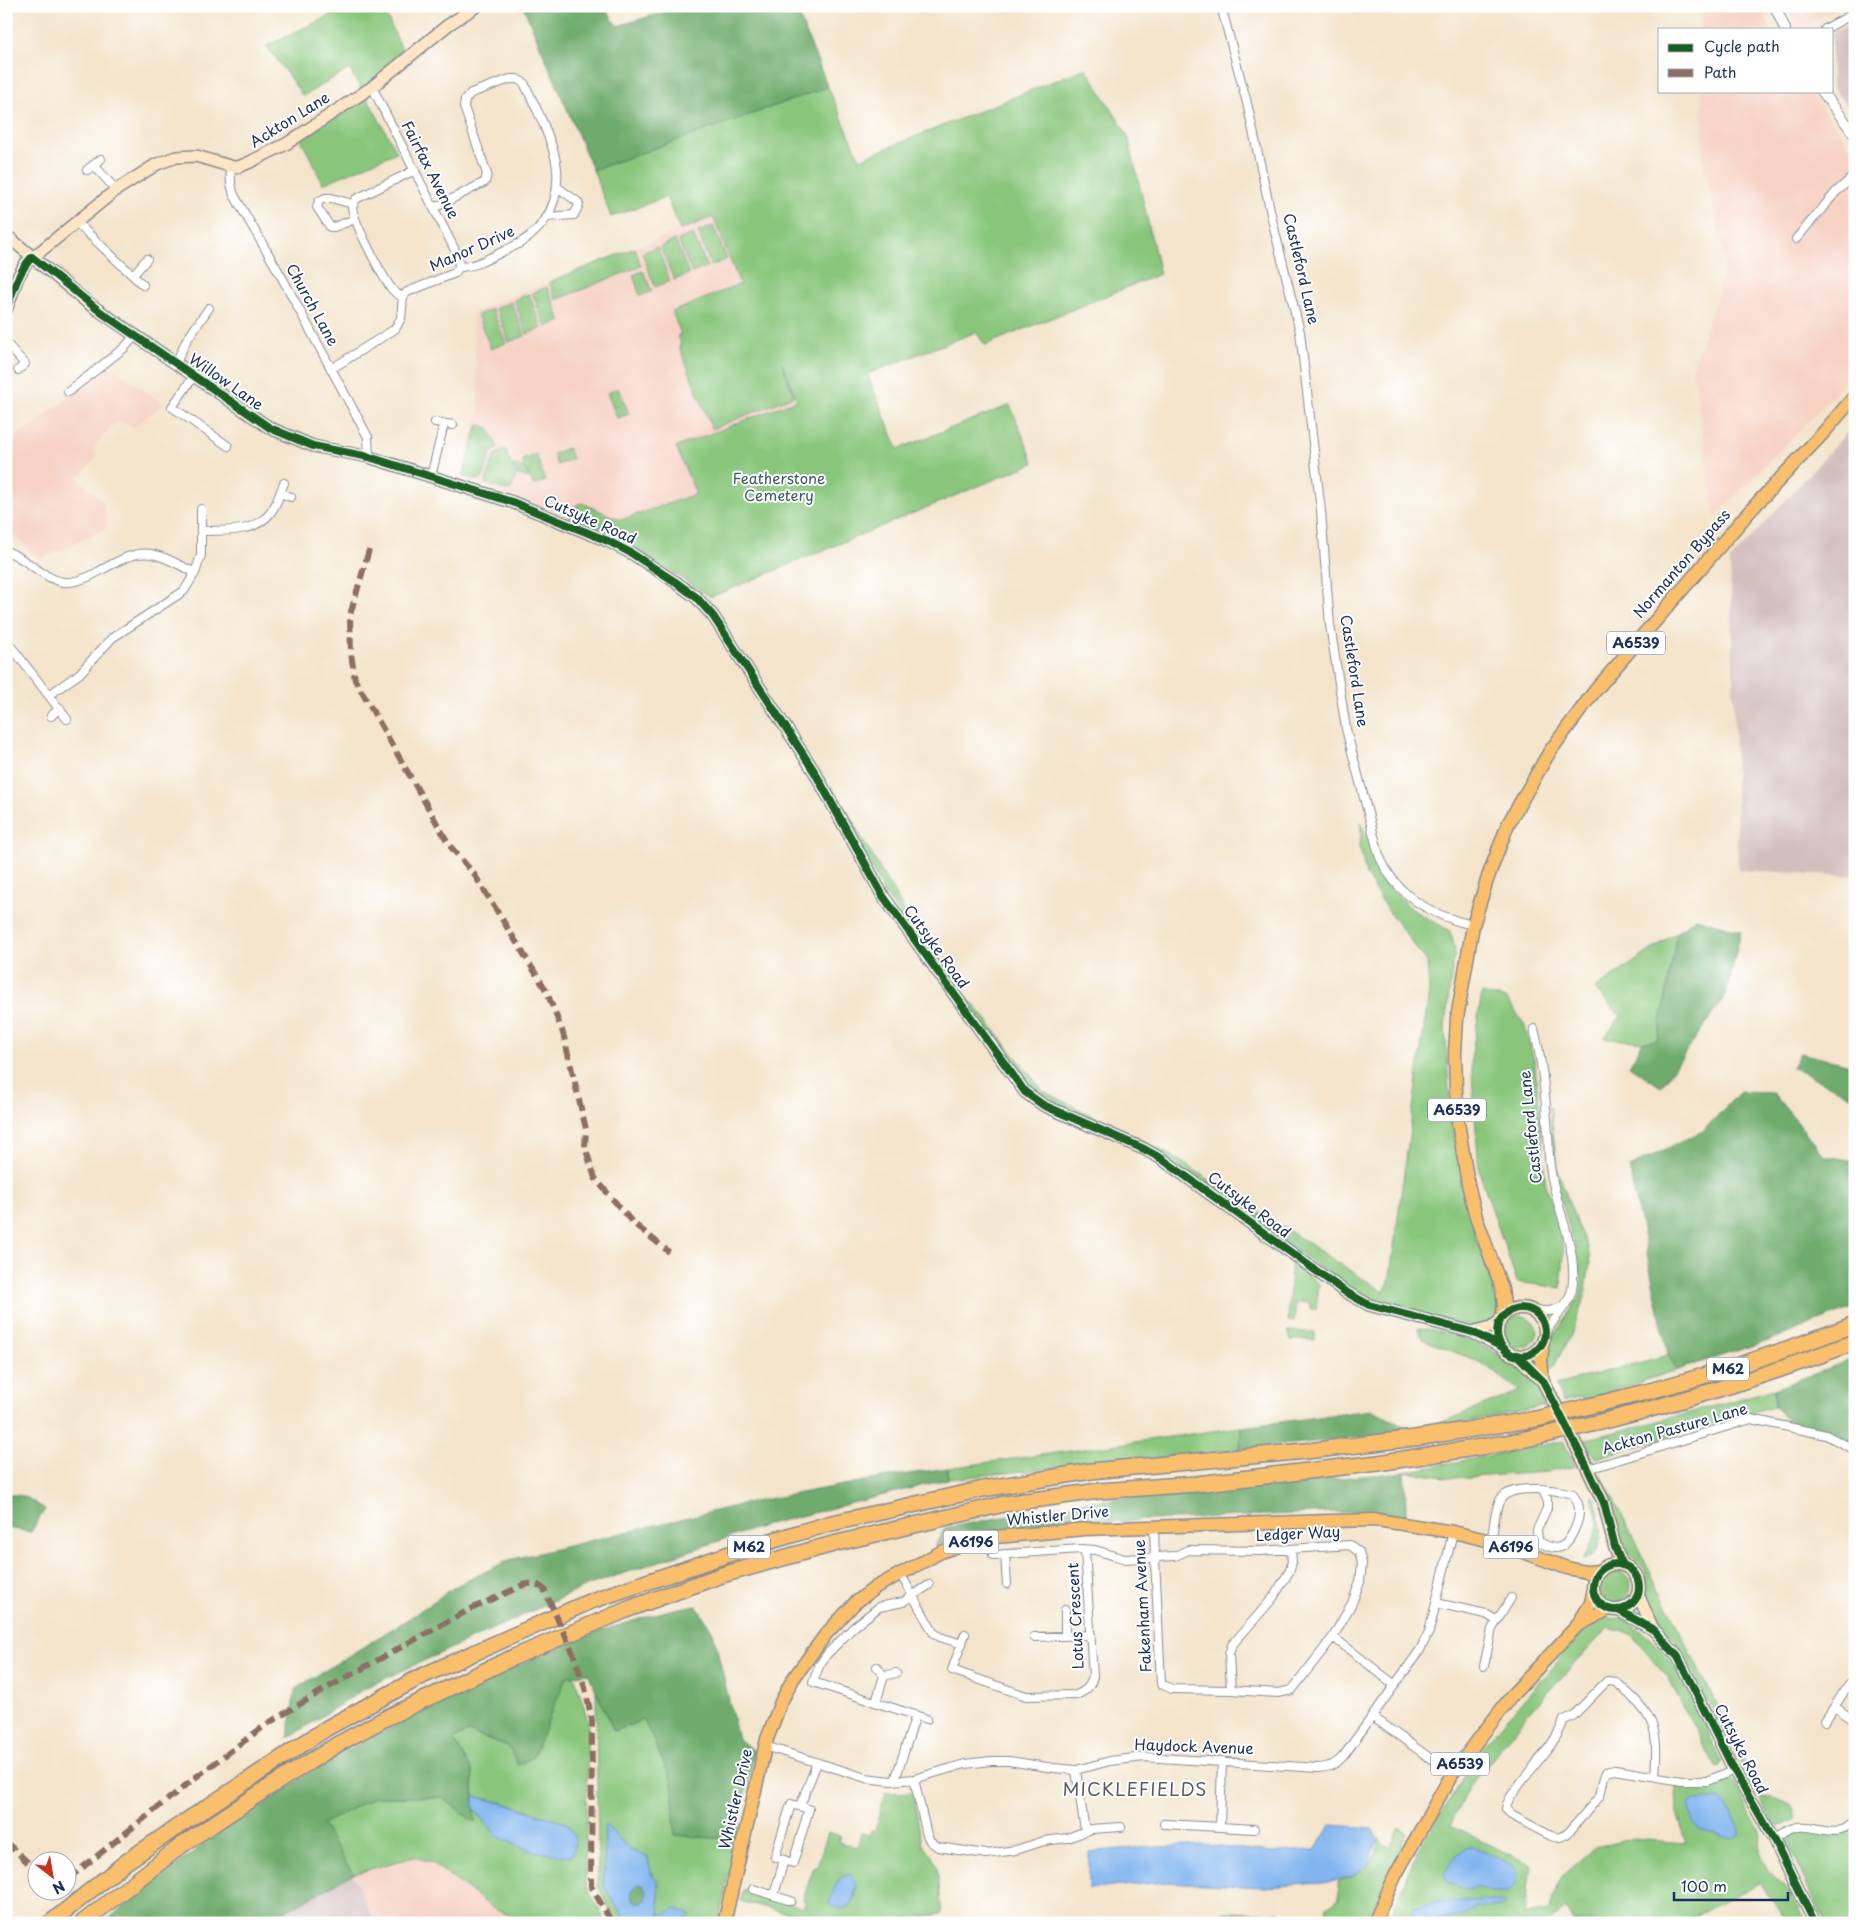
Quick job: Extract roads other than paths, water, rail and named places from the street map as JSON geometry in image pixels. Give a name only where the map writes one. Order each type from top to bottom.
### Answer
[{"type":"highway","name":"M62","points":[[50,1923],[148,1847],[327,1728],[422,1676],[590,1601],[740,1550],[828,1524],[983,1489],[1091,1471],[1306,1451],[1415,1438],[1536,1419],[1679,1384],[1753,1362],[1855,1324]]},
{"type":"highway","name":"M62","points":[[82,1923],[182,1845],[338,1744],[388,1717],[514,1657],[631,1608],[722,1575],[833,1544],[1004,1504],[1099,1491],[1196,1484],[1378,1463],[1506,1443],[1601,1422],[1696,1397],[1754,1379],[1855,1342]]},
{"type":"main road","name":"Ackton Lane","points":[[6,310],[18,277],[26,263],[116,190],[157,164],[176,157],[196,156],[238,167],[279,148],[372,87],[448,26],[477,6]]},
{"type":"main road","name":"Willow Lane","points":[[6,235],[88,303],[259,422],[282,434],[328,450],[369,457],[431,476]]},
{"type":"main road","name":"Normanton Bypass","points":[[1472,925],[1508,824],[1550,751],[1594,692],[1749,512],[1855,396]]},
{"type":"main road","name":"Cutsyke Road","points":[[431,476],[512,502],[608,541],[656,568],[683,587],[705,607],[760,685],[814,771],[883,896],[1024,1092],[1043,1105],[1144,1149],[1162,1159],[1344,1291],[1369,1305],[1472,1332],[1504,1348]]},
{"type":"main road","name":"A6539","points":[[1472,925],[1457,1018],[1455,1053],[1458,1122],[1468,1184],[1476,1217],[1502,1289],[1504,1305],[1501,1319]]},
{"type":"main road","points":[[1502,1289],[1542,1320],[1544,1338],[1541,1360],[1543,1381]]},
{"type":"main road","points":[[1472,1332],[1491,1327],[1512,1310],[1529,1310]]},
{"type":"main road","points":[[1501,1319],[1498,1336],[1504,1348],[1517,1355],[1543,1381],[1604,1503],[1615,1547],[1622,1564],[1633,1571],[1639,1582],[1638,1594],[1633,1603],[1613,1610],[1597,1600],[1593,1592],[1594,1578],[1608,1565],[1622,1564]]},
{"type":"main road","points":[[1517,1355],[1525,1356],[1532,1353],[1544,1338]]},
{"type":"main road","name":"Whistler Drive","points":[[724,1921],[764,1746],[781,1702],[793,1679],[813,1649],[836,1622],[856,1604],[876,1587],[941,1552],[964,1544],[995,1537],[1085,1529],[1376,1520],[1453,1532],[1490,1541],[1566,1568],[1586,1572],[1601,1570]]},
{"type":"main road","points":[[1601,1570],[1608,1554],[1610,1527]]},
{"type":"main road","name":"Whistler Drive","points":[[1566,1568],[1593,1592]]},
{"type":"main road","name":"A6539","points":[[1374,1923],[1396,1874],[1452,1774],[1514,1693],[1577,1626],[1591,1603],[1593,1592]]},
{"type":"main road","name":"Cutsyke Road","points":[[1638,1594],[1654,1630],[1673,1650],[1686,1671],[1734,1770],[1772,1838],[1815,1923]]},
{"type":"main road","name":"A6539","points":[[1577,1626],[1613,1610]]},
{"type":"main road","name":"Cutsyke Road","points":[[1613,1610],[1654,1630]]},
{"type":"street","name":"Castleford Lane","points":[[1221,6],[1247,103],[1274,228],[1300,332],[1322,511],[1330,625],[1346,729],[1379,855],[1388,873],[1415,901],[1442,916],[1472,925]]},
{"type":"street","points":[[1775,6],[1785,28]]},
{"type":"street","points":[[1828,28],[1855,14]]},
{"type":"street","name":"Manor Drive","points":[[403,298],[407,292],[455,273],[459,267],[472,266],[524,242],[540,228],[547,217],[557,187],[557,167],[553,151],[524,83],[510,78],[471,93],[465,100],[464,107],[487,174],[485,182],[434,208]]},
{"type":"street","name":"Fairfax Avenue","points":[[372,87],[458,256],[459,267]]},
{"type":"street","points":[[1823,92],[1855,135]]},
{"type":"street","points":[[87,170],[101,159]]},
{"type":"street","points":[[94,165],[116,190]]},
{"type":"street","name":"Church Lane","points":[[230,166],[231,184],[241,209],[280,274],[368,437],[369,457]]},
{"type":"street","points":[[331,369],[395,329],[401,318],[403,298],[390,287],[355,219],[352,207],[356,199],[414,170]]},
{"type":"street","points":[[1796,239],[1836,192],[1855,175]]},
{"type":"street","points":[[547,217],[574,215],[579,205],[578,202],[557,187]]},
{"type":"street","points":[[353,204],[325,198],[319,201],[318,207],[330,227],[355,219]]},
{"type":"street","points":[[77,223],[143,285]]},
{"type":"street","points":[[133,275],[147,259]]},
{"type":"street","points":[[176,364],[186,341],[209,308]]},
{"type":"street","points":[[68,392],[124,348],[135,336]]},
{"type":"street","points":[[6,343],[25,364],[18,370]]},
{"type":"street","points":[[194,376],[172,407],[228,446]]},
{"type":"street","points":[[435,422],[453,425]]},
{"type":"street","points":[[431,476],[444,424]]},
{"type":"street","points":[[202,531],[239,530],[256,525],[272,511],[284,484]]},
{"type":"street","points":[[280,493],[291,497]]},
{"type":"street","points":[[49,695],[78,674],[112,638],[178,595],[189,583],[195,573],[201,555],[202,509]]},
{"type":"street","points":[[6,551],[16,554],[43,573],[63,582],[86,578],[115,562],[140,552],[157,554],[195,573]]},
{"type":"street","points":[[6,640],[67,718]]},
{"type":"street","points":[[51,716],[60,708]]},
{"type":"street","name":"Castleford Lane","points":[[1534,1029],[1545,1092],[1553,1184],[1570,1246],[1573,1273],[1572,1290],[1568,1300],[1544,1338]]},
{"type":"street","points":[[1529,1310],[1550,1311],[1562,1307]]},
{"type":"street","name":"Ackton Pasture Lane","points":[[1588,1469],[1751,1419],[1826,1435],[1855,1450]]},
{"type":"street","points":[[1490,1541],[1500,1501],[1508,1493],[1542,1489],[1559,1490],[1573,1494],[1579,1506],[1579,1518],[1565,1544],[1557,1548],[1544,1545],[1538,1540],[1537,1530],[1547,1508],[1547,1499],[1542,1489]]},
{"type":"street","name":"Fakenham Avenue","points":[[1154,1526],[1161,1684]]},
{"type":"street","name":"Haydock Avenue","points":[[764,1746],[866,1778],[896,1780],[914,1779],[965,1764],[991,1760],[1076,1770],[1110,1761],[1144,1757],[1318,1768],[1331,1766],[1346,1754],[1420,1650],[1429,1632],[1453,1532]]},
{"type":"street","name":"Ledger Way","points":[[994,1555],[1080,1549],[1095,1550],[1120,1559],[1175,1556],[1188,1550],[1261,1551],[1350,1545],[1359,1552],[1362,1562],[1360,1582],[1352,1603],[1333,1637],[1295,1687],[1289,1692],[1278,1694],[1231,1690],[1172,1689],[1161,1684]]},
{"type":"street","points":[[1231,1690],[1229,1654],[1232,1645],[1273,1598],[1289,1572],[1292,1562],[1291,1549]]},
{"type":"street","name":"Lotus Crescent","points":[[962,1644],[952,1670],[1026,1696],[1076,1695],[1084,1692],[1090,1686],[1093,1677],[1085,1550]]},
{"type":"street","points":[[1005,1554],[1007,1584]]},
{"type":"street","points":[[900,1573],[932,1632],[940,1637],[962,1644],[965,1634]]},
{"type":"street","points":[[927,1719],[813,1682],[820,1664],[828,1653],[854,1627],[879,1607],[897,1604],[929,1585]]},
{"type":"street","points":[[1484,1666],[1489,1638],[1497,1621],[1512,1598]]},
{"type":"street","points":[[1436,1603],[1486,1614],[1497,1621]]},
{"type":"street","points":[[1065,1610],[1065,1636]]},
{"type":"street","points":[[1034,1637],[1091,1635]]},
{"type":"street","points":[[1333,1637],[1395,1685]]},
{"type":"street","points":[[877,1668],[884,1676]]},
{"type":"street","points":[[884,1676],[896,1673]]},
{"type":"street","points":[[876,1702],[884,1676]]},
{"type":"street","points":[[1655,1776],[1656,1737],[1650,1720],[1639,1704],[1616,1682],[1607,1682],[1573,1716],[1564,1720],[1559,1734],[1526,1774],[1507,1802],[1506,1809],[1511,1815],[1555,1838],[1562,1837],[1568,1833],[1600,1796],[1606,1772],[1615,1770],[1682,1781],[1707,1781],[1734,1770]]},
{"type":"street","points":[[1825,1721],[1849,1684]]},
{"type":"street","points":[[1835,1707],[1855,1721]]},
{"type":"street","points":[[896,1780],[916,1715]]},
{"type":"street","points":[[1373,1717],[1452,1774]]},
{"type":"street","points":[[1220,1827],[1222,1761]]},
{"type":"street","points":[[800,1806],[817,1763]]},
{"type":"street","points":[[1076,1770],[1085,1831]]},
{"type":"street","points":[[914,1779],[927,1835],[930,1841],[938,1847],[986,1854],[1001,1853],[1044,1841],[1068,1838],[1085,1831],[1121,1827]]},
{"type":"street","points":[[791,1804],[809,1809],[793,1863],[784,1860],[775,1857],[791,1804]]},
{"type":"street","points":[[1772,1838],[1793,1828],[1800,1827],[1834,1832],[1843,1829],[1855,1821]]},
{"type":"street","points":[[1164,1824],[1254,1829]]},
{"type":"street","points":[[774,1895],[784,1860]]},
{"type":"street","points":[[753,1889],[791,1900]]},
{"type":"street","points":[[724,1921],[739,1923]]},
{"type":"water","points":[[474,1796],[514,1806],[568,1824],[575,1840],[570,1857],[531,1851],[498,1837],[474,1808]]},
{"type":"water","points":[[1718,1799],[1733,1814],[1739,1835],[1732,1838],[1700,1829],[1693,1823],[1688,1805],[1694,1800]]},
{"type":"water","points":[[605,1824],[630,1850],[647,1856],[652,1876],[658,1882],[660,1917],[675,1908],[690,1915],[683,1923],[627,1923],[604,1886]],"holes":[[[638,1884],[643,1884],[647,1894],[646,1900],[639,1903],[632,1899],[631,1892]]]},
{"type":"water","points":[[1331,1825],[1372,1828],[1378,1840],[1369,1863],[1353,1876],[1323,1883],[1264,1887],[1166,1882],[1089,1889],[1089,1852],[1201,1845],[1273,1852],[1315,1850]]},
{"type":"water","points":[[1468,1847],[1493,1856],[1512,1866],[1517,1872],[1517,1884],[1508,1892],[1492,1892],[1477,1887],[1464,1889],[1447,1882],[1444,1874],[1457,1855]]},
{"type":"water","points":[[846,1875],[851,1875],[857,1884],[853,1902],[845,1909],[832,1907],[829,1904],[835,1887]]},
{"type":"water","points":[[1484,1900],[1506,1903],[1503,1907],[1477,1907],[1464,1916],[1412,1923],[1410,1919],[1414,1908],[1432,1903]]},
{"type":"district","name":"MICKLEFIELDS","points":[[1135,1790]]},
{"type":"park label","name":"Featherstone Cemetery","points":[[779,488]]}]
